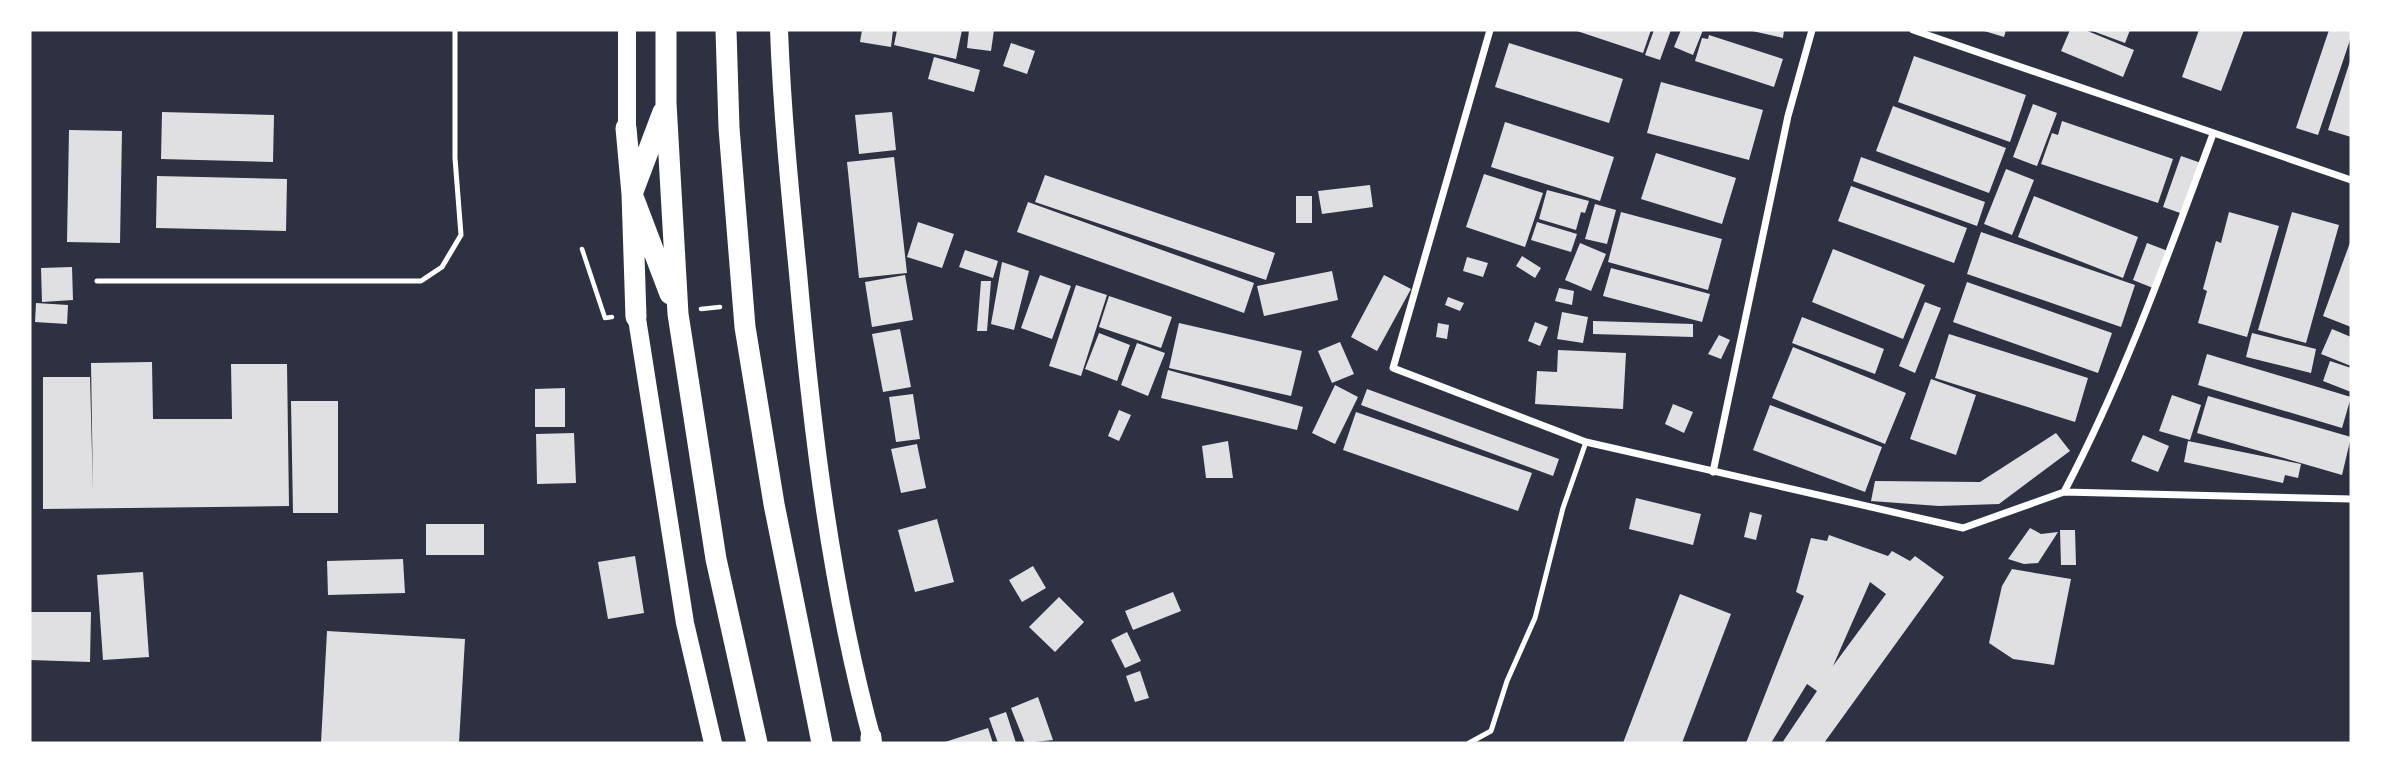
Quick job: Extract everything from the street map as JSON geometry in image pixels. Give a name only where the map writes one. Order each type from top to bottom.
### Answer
[{"type":"highway","points":[[666,30],[666,103],[716,559],[757,743]]},
{"type":"highway","points":[[726,30],[729,128],[745,327],[774,504],[822,738]]},
{"type":"highway","points":[[666,103],[632,194],[688,311]]},
{"type":"highway","points":[[626,128],[632,194],[627,317]]},
{"type":"main road","points":[[627,30],[627,317],[683,610],[713,743]]},
{"type":"main road","points":[[779,30],[781,93],[809,401],[833,559],[872,741]]},
{"type":"street","points":[[1490,30],[1394,368],[1586,442],[1963,528],[2064,492],[2351,499]]},
{"type":"street","points":[[1713,471],[1788,116],[1812,30]]},
{"type":"street","points":[[1913,30],[2351,180]]},
{"type":"street","points":[[2064,492],[2108,401],[2213,134]]},
{"type":"lane","points":[[97,281],[421,281],[442,267],[461,236],[455,158],[455,30]]},
{"type":"lane","points":[[1469,743],[1491,731],[1507,681],[1535,618],[1563,508],[1586,442]]},
{"type":"path","points":[[582,249],[605,318],[627,317]]},
{"type":"path","points":[[688,311],[724,306]]},
{"type":"building","points":[[862,30],[893,30],[891,47],[860,42]]},
{"type":"building","points":[[897,30],[962,30],[956,59],[894,45]]},
{"type":"building","points":[[969,30],[994,30],[991,51],[967,48]]},
{"type":"building","points":[[1574,30],[1651,30],[1643,53]]},
{"type":"building","points":[[1654,30],[1671,30],[1660,60],[1645,55]]},
{"type":"building","points":[[1681,30],[1703,30],[1693,55],[1674,47]]},
{"type":"building","points":[[1748,30],[1784,30],[1783,38]]},
{"type":"building","points":[[1981,30],[2006,30],[2004,37]]},
{"type":"building","points":[[2070,30],[2085,30],[2134,50],[2123,77],[2061,51]]},
{"type":"building","points":[[2090,30],[2130,30],[2125,43]]},
{"type":"building","points":[[2199,30],[2244,30],[2221,91],[2182,77]]},
{"type":"building","points":[[2329,30],[2351,30],[2351,37],[2318,135],[2296,128]]},
{"type":"building","points":[[1709,35],[1783,59],[1774,87],[1695,61],[1702,38],[1708,39]]},
{"type":"building","points":[[1011,43],[1035,51],[1027,74],[1003,66]]},
{"type":"building","points":[[1509,43],[1623,79],[1609,123],[1495,87]]},
{"type":"building","points":[[1914,56],[2026,95],[2010,142],[1898,102]]},
{"type":"building","points":[[934,57],[980,70],[974,92],[928,79]]},
{"type":"building","points":[[2351,58],[2351,137],[2328,130]]},
{"type":"building","points":[[1661,82],[1763,110],[1749,160],[1647,133]]},
{"type":"building","points":[[2033,104],[2057,113],[2037,166],[2013,157]]},
{"type":"building","points":[[1893,106],[2006,148],[1989,193],[1876,151]]},
{"type":"building","points":[[162,112],[274,115],[273,162],[161,159]]},
{"type":"building","points":[[892,112],[896,150],[859,154],[855,115]]},
{"type":"building","points":[[2062,121],[2173,159],[2158,203],[2041,164],[2052,133],[2058,135]]},
{"type":"building","points":[[1505,122],[1614,157],[1600,201],[1491,167]]},
{"type":"building","points":[[69,130],[122,131],[120,243],[67,242]]},
{"type":"building","points":[[1656,153],[1736,178],[1722,224],[1641,199]]},
{"type":"building","points":[[2181,156],[2201,163],[2183,214],[2163,207]]},
{"type":"building","points":[[894,157],[907,273],[859,278],[847,162]]},
{"type":"building","points":[[1861,157],[1985,202],[1977,226],[1853,181]]},
{"type":"building","points":[[2006,169],[2034,180],[2012,235],[1984,224]]},
{"type":"building","points":[[1484,174],[1543,193],[1525,247],[1466,227]]},
{"type":"building","points":[[1045,175],[1275,253],[1266,280],[1035,202]]},
{"type":"building","points":[[157,176],[287,179],[286,231],[156,228]]},
{"type":"building","points":[[1370,185],[1373,207],[1322,214],[1318,191]]},
{"type":"building","points":[[1851,186],[1967,228],[1954,263],[1838,221]]},
{"type":"building","points":[[1547,190],[1589,201],[1585,213],[1581,212],[1576,230],[1539,219]]},
{"type":"building","points":[[1296,196],[1312,196],[1312,223],[1296,223]]},
{"type":"building","points":[[2034,196],[2138,237],[2123,278],[2018,237]]},
{"type":"building","points":[[1028,202],[1254,283],[1244,313],[1017,232]]},
{"type":"building","points":[[1595,204],[1616,210],[1607,244],[1585,239]]},
{"type":"building","points":[[1621,212],[1722,239],[1708,290],[1608,262]]},
{"type":"building","points":[[2229,212],[2279,226],[2247,337],[2198,323],[2207,291],[2203,289],[2216,241],[2221,243]]},
{"type":"building","points":[[2292,212],[2339,225],[2306,343],[2258,330]]},
{"type":"building","points":[[918,222],[954,234],[942,268],[907,257]]},
{"type":"building","points":[[1537,222],[1577,234],[1571,252],[1531,240]]},
{"type":"building","points":[[1981,232],[2135,285],[2121,327],[1967,274]]},
{"type":"building","points":[[2351,240],[2351,327],[2323,316]]},
{"type":"building","points":[[1580,243],[1606,254],[1591,291],[1565,280]]},
{"type":"building","points":[[2147,243],[2168,251],[2153,288],[2133,280]]},
{"type":"building","points":[[1833,249],[1925,285],[1903,339],[1812,302]]},
{"type":"building","points":[[965,250],[998,261],[993,278],[959,267]]},
{"type":"building","points":[[1522,256],[1541,268],[1535,278],[1516,266]]},
{"type":"building","points":[[1467,257],[1488,263],[1483,277],[1463,271]]},
{"type":"building","points":[[1002,262],[1029,271],[1014,330],[991,324]]},
{"type":"building","points":[[72,267],[73,300],[42,302],[41,268]]},
{"type":"building","points":[[1611,268],[1710,294],[1702,322],[1603,296]]},
{"type":"building","points":[[1332,271],[1338,300],[1264,316],[1257,286]]},
{"type":"building","points":[[905,275],[913,320],[872,327],[865,282]]},
{"type":"building","points":[[1040,275],[1071,286],[1052,339],[1021,328]]},
{"type":"building","points":[[1384,275],[1411,289],[1377,351],[1351,337]]},
{"type":"building","points":[[981,281],[991,281],[987,331],[977,331]]},
{"type":"building","points":[[1967,282],[2112,333],[2098,373],[1953,322]]},
{"type":"building","points":[[1076,285],[1107,295],[1081,376],[1049,366]]},
{"type":"building","points":[[1559,288],[1574,291],[1572,305],[1555,301]]},
{"type":"building","points":[[1109,296],[1172,317],[1161,348],[1099,327]]},
{"type":"building","points":[[1448,297],[1464,303],[1460,311],[1445,305]]},
{"type":"building","points":[[1925,302],[1941,308],[1915,373],[1899,366]]},
{"type":"building","points":[[36,303],[68,305],[67,324],[35,322]]},
{"type":"building","points":[[1562,312],[1588,317],[1583,343],[1557,339]]},
{"type":"building","points":[[1802,317],[1884,349],[1875,374],[1792,343]]},
{"type":"building","points":[[1593,321],[1693,324],[1693,337],[1593,334]]},
{"type":"building","points":[[1535,322],[1548,327],[1540,346],[1528,341]]},
{"type":"building","points":[[1179,323],[1302,351],[1291,396],[1169,368]]},
{"type":"building","points":[[1438,323],[1449,325],[1447,339],[1436,337]]},
{"type":"building","points":[[900,329],[911,387],[883,392],[872,334]]},
{"type":"building","points":[[2332,329],[2351,337],[2351,366],[2321,354]]},
{"type":"building","points":[[1099,333],[1130,345],[1117,381],[1085,369]]},
{"type":"building","points":[[2252,333],[2316,349],[2311,373],[2246,357]]},
{"type":"building","points":[[1949,334],[2088,378],[2075,422],[1935,378]]},
{"type":"building","points":[[1719,335],[1730,340],[1721,359],[1708,354]]},
{"type":"building","points":[[1340,342],[1354,374],[1332,383],[1318,351]]},
{"type":"building","points":[[1137,343],[1165,353],[1148,396],[1121,385]]},
{"type":"building","points":[[1793,347],[1906,393],[1885,444],[1772,398]]},
{"type":"building","points":[[1558,350],[1626,353],[1623,409],[1535,404],[1537,371],[1557,372]]},
{"type":"building","points":[[2207,354],[2351,397],[2342,428],[2198,385]]},
{"type":"building","points":[[2330,361],[2351,368],[2351,392],[2323,381]]},
{"type":"building","points":[[152,362],[153,419],[232,419],[231,364],[287,364],[289,506],[43,509],[43,377],[90,377],[93,492],[91,363]]},
{"type":"building","points":[[1168,370],[1303,407],[1297,430],[1161,398]]},
{"type":"building","points":[[1931,379],[1976,395],[1956,455],[1910,439]]},
{"type":"building","points":[[1335,385],[1358,397],[1335,444],[1312,433]]},
{"type":"building","points":[[565,388],[565,427],[535,427],[535,389]]},
{"type":"building","points":[[1367,389],[1559,459],[1553,476],[1361,405]]},
{"type":"building","points":[[913,394],[920,439],[896,442],[889,397]]},
{"type":"building","points":[[2172,395],[2201,405],[2190,440],[2159,431]]},
{"type":"building","points":[[2208,396],[2351,437],[2342,475],[2197,433]]},
{"type":"building","points":[[291,401],[338,401],[338,513],[293,513]]},
{"type":"building","points":[[1673,404],[1693,412],[1684,433],[1665,424]]},
{"type":"building","points":[[1770,405],[1882,447],[1865,492],[1753,450]]},
{"type":"building","points":[[1119,410],[1131,415],[1119,441],[1108,436]]},
{"type":"building","points":[[1356,412],[1532,473],[1518,511],[1343,450]]},
{"type":"building","points":[[574,433],[576,483],[537,484],[536,434]]},
{"type":"building","points":[[2056,433],[2070,451],[1999,504],[1939,506],[1871,501],[1875,481],[1980,482]]},
{"type":"building","points":[[2143,435],[2169,446],[2158,472],[2131,461]]},
{"type":"building","points":[[1228,441],[1233,478],[1206,478],[1202,446]]},
{"type":"building","points":[[2188,441],[2301,464],[2298,478],[2285,475],[2283,483],[2184,462]]},
{"type":"building","points":[[917,444],[926,488],[901,493],[891,449]]},
{"type":"building","points":[[1636,498],[1701,514],[1693,545],[1629,529]]},
{"type":"building","points":[[1750,512],[1762,515],[1756,540],[1744,537]]},
{"type":"building","points":[[937,519],[954,582],[915,592],[898,530]]},
{"type":"building","points":[[426,524],[484,524],[484,555],[426,555]]},
{"type":"building","points":[[2030,528],[2041,534],[2058,532],[2038,563],[2024,564],[2008,559]]},
{"type":"building","points":[[2060,530],[2075,530],[2076,565],[2061,565]]},
{"type":"building","points":[[1829,535],[1888,556],[1892,551],[1910,561],[1915,556],[1944,577],[1824,743],[1782,743],[1817,691],[1807,684],[1771,743],[1746,743],[1804,596],[1796,592],[1811,538],[1827,541]],"holes":[[[1870,582],[1886,594],[1833,666]]]},
{"type":"building","points":[[635,556],[644,613],[608,619],[598,562]]},
{"type":"building","points":[[403,559],[405,593],[328,595],[327,561]]},
{"type":"building","points":[[1033,566],[1046,588],[1022,602],[1009,580]]},
{"type":"building","points":[[2012,569],[2071,579],[2054,665],[2013,659],[1989,643],[2002,586]]},
{"type":"building","points":[[143,572],[149,657],[103,660],[97,575]]},
{"type":"building","points":[[1173,592],[1181,611],[1133,630],[1125,611]]},
{"type":"building","points":[[1680,594],[1731,614],[1682,743],[1623,743]]},
{"type":"building","points":[[1059,597],[1084,622],[1055,652],[1029,627]]},
{"type":"building","points":[[30,612],[91,612],[90,662],[30,660]]},
{"type":"building","points":[[327,631],[465,639],[459,743],[321,743]]},
{"type":"building","points":[[1127,632],[1141,661],[1125,668],[1111,640]]},
{"type":"building","points":[[1140,671],[1149,698],[1135,702],[1126,676]]},
{"type":"building","points":[[1038,697],[1053,740],[1025,743],[1011,708]]},
{"type":"building","points":[[1006,712],[1016,743],[998,743],[989,718]]},
{"type":"building","points":[[988,728],[993,743],[942,743]]}]
